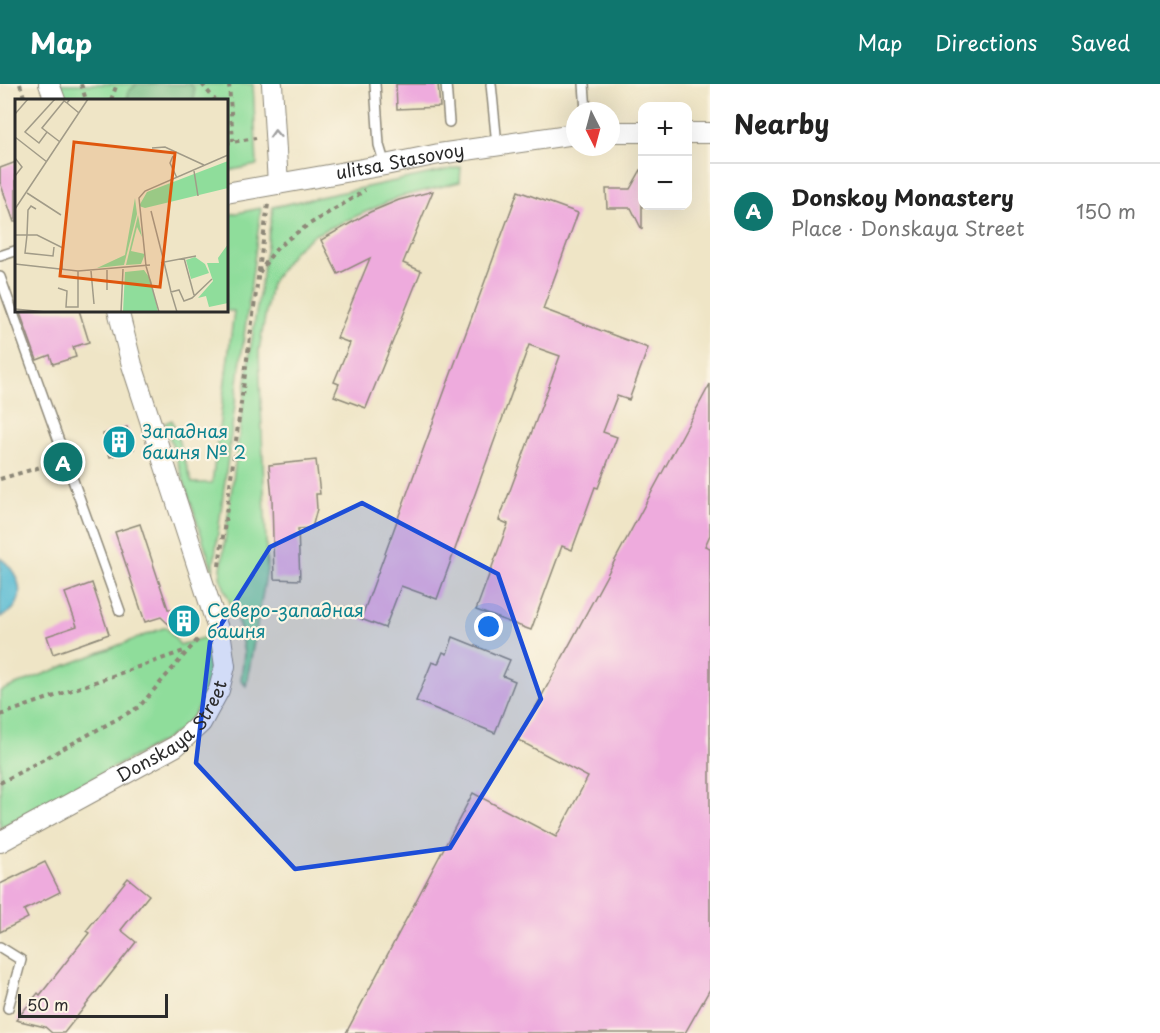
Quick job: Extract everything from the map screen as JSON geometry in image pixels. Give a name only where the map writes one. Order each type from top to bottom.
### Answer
[{"type":"street","points":[[49,84],[55,99]]},
{"type":"street","points":[[272,84],[278,184]]},
{"type":"street","points":[[620,132],[638,132]]},
{"type":"street","name":"ulitsa Stasovoy","points":[[228,194],[439,153],[566,135]]},
{"type":"street","name":"Donskaya Street","points":[[0,842],[176,746],[201,723],[219,690],[225,666],[221,638],[132,365],[119,312]]},
{"type":"lane","points":[[375,84],[379,145],[385,165]]},
{"type":"lane","points":[[446,84],[449,122]]},
{"type":"lane","points":[[491,84],[497,145]]},
{"type":"lane","points":[[584,84],[585,102]]},
{"type":"lane","points":[[0,255],[15,251]]},
{"type":"lane","points":[[0,277],[120,611]]},
{"type":"lane","points":[[0,947],[21,960],[8,1008]]},
{"type":"path","points":[[20,84],[26,99]]},
{"type":"path","points":[[81,84],[86,99]]},
{"type":"path","points":[[111,99],[117,84]]},
{"type":"path","points":[[202,84],[214,99]]},
{"type":"path","points":[[229,84],[233,141]]},
{"type":"path","points":[[228,116],[231,120]]},
{"type":"path","points":[[228,142],[260,138]]},
{"type":"path","points":[[258,273],[281,245],[370,186]]},
{"type":"path","points":[[217,577],[268,204]]},
{"type":"path","points":[[0,479],[66,459]]},
{"type":"path","points":[[0,783],[139,707],[199,638],[201,630]]},
{"type":"path","points":[[0,715],[187,650]]},
{"type":"highlighted area","points":[[362,503],[498,574],[541,699],[450,848],[295,869],[196,763],[210,642],[270,547]]},
{"type":"green space","points":[[60,84],[253,84],[257,165],[228,171],[228,99],[66,99]]},
{"type":"green space","points":[[137,84],[189,84],[194,88],[194,99],[127,99],[129,91]]},
{"type":"green space","points":[[461,167],[460,182],[399,197],[314,235],[294,251],[271,283],[259,350],[267,569],[246,686],[241,680],[244,654],[240,628],[220,577],[251,345],[273,207]]},
{"type":"green space","points":[[261,208],[213,571],[165,423],[172,420],[192,483],[212,483],[234,311],[228,311],[228,215]]},
{"type":"green space","points":[[166,627],[180,645],[209,636],[211,683],[189,723],[163,741],[0,828],[0,691]]},
{"type":"water","points":[[0,558],[14,572],[20,589],[16,606],[0,617]]},
{"type":"building","points":[[396,84],[438,84],[440,107],[397,109]]},
{"type":"building","points":[[15,162],[15,222],[0,182],[0,168]]},
{"type":"building","points":[[638,175],[638,210],[642,210],[642,230],[631,208],[607,208],[606,189],[630,189]]},
{"type":"building","points":[[433,191],[403,263],[421,271],[366,408],[334,396],[339,384],[334,382],[350,343],[337,338],[370,258],[338,274],[321,240],[370,212],[399,200]]},
{"type":"building","points":[[518,191],[578,213],[543,309],[648,348],[629,400],[617,396],[603,432],[617,437],[598,488],[595,487],[572,550],[562,546],[531,630],[476,610],[508,524],[499,520],[560,356],[529,345],[437,599],[401,586],[385,628],[361,619]]},
{"type":"building","points":[[20,312],[80,312],[89,342],[73,347],[76,357],[53,364],[50,355],[37,360]]},
{"type":"building","points":[[710,384],[710,535],[705,546],[710,548],[710,989],[685,1033],[346,1033],[473,793],[556,837],[588,777],[518,740]]},
{"type":"building","name":"Западная башня № 2","points":[[127,427],[134,449],[110,457],[103,434]]},
{"type":"building","points":[[316,460],[320,494],[316,494],[317,509],[312,528],[298,529],[300,580],[274,579],[269,465]]},
{"type":"building","points":[[140,524],[168,609],[189,609],[196,615],[197,626],[190,633],[179,634],[161,617],[145,622],[115,532]]},
{"type":"building","points":[[92,583],[109,634],[53,654],[47,636],[77,626],[65,593]]},
{"type":"building","points":[[453,637],[510,660],[503,676],[515,681],[495,733],[416,701],[432,662],[438,664],[443,652],[447,654]]},
{"type":"building","points":[[45,862],[60,892],[24,910],[28,918],[0,932],[0,884]]},
{"type":"building","points":[[128,878],[149,895],[121,930],[136,942],[64,1033],[52,1033],[45,1027],[16,1020],[38,993],[40,995],[89,933],[86,931]]},
{"type":"place","name":"Западная башня № 2","points":[[119,442]]},
{"type":"place","name":"Donskoy Monastery","points":[[63,462]]},
{"type":"place","name":"Северо-западная башня","points":[[184,621]]}]
